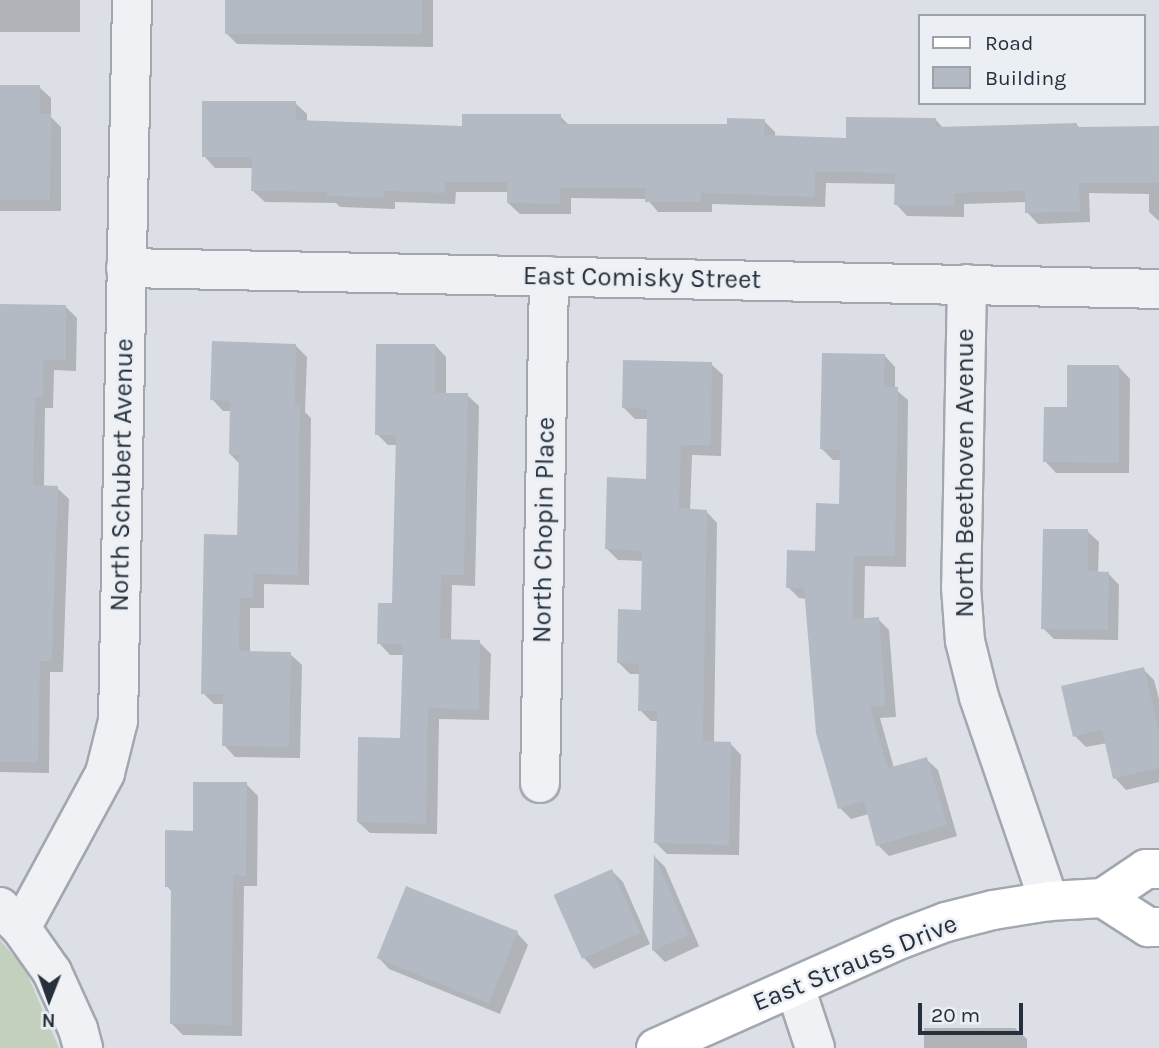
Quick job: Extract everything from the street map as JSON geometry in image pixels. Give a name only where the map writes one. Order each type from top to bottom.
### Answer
[{"type":"street","name":"North Schubert Avenue","points":[[10,917],[105,774],[118,721],[132,0]]},
{"type":"street","name":"East Comisky Street","points":[[126,268],[1159,289]]},
{"type":"street","name":"North Chopin Place","points":[[540,783],[549,276]]},
{"type":"street","name":"North Beethoven Avenue","points":[[967,284],[961,587],[965,641],[979,697],[1049,901]]},
{"type":"street","points":[[1159,869],[1146,869],[1103,898],[1147,927],[1159,927]]},
{"type":"street","name":"East Strauss Drive","points":[[656,1048],[946,922],[993,910],[1049,901],[1103,898]]},
{"type":"street","points":[[10,917],[52,972],[78,1029],[83,1048]]},
{"type":"street","points":[[795,987],[816,1048]]},
{"type":"green space","points":[[0,940],[25,969],[59,1048],[0,1048]]},
{"type":"building","points":[[225,0],[422,0],[422,34],[225,34]]},
{"type":"building","points":[[0,85],[40,85],[40,114],[51,114],[50,200],[0,200]]},
{"type":"building","points":[[202,101],[296,101],[296,120],[462,126],[462,114],[561,114],[561,124],[727,124],[727,118],[765,119],[764,135],[846,138],[846,117],[936,118],[936,127],[1077,123],[1077,127],[1159,126],[1159,183],[1079,183],[1080,212],[1025,213],[1025,191],[954,193],[954,206],[894,205],[895,173],[815,172],[815,197],[701,193],[701,202],[645,202],[645,188],[560,188],[560,204],[507,203],[507,182],[445,182],[445,193],[384,191],[384,198],[327,196],[327,192],[251,191],[252,157],[202,157]]},
{"type":"building","points":[[0,304],[66,305],[66,360],[43,360],[43,397],[35,397],[33,485],[58,486],[52,661],[40,661],[38,762],[0,762]]},
{"type":"building","points":[[212,341],[296,344],[295,404],[300,405],[298,575],[254,574],[253,598],[240,598],[239,651],[291,652],[289,747],[222,746],[223,694],[201,694],[204,534],[237,535],[239,455],[229,454],[230,401],[210,400]]},
{"type":"building","points":[[376,344],[435,344],[435,393],[468,393],[464,575],[441,575],[440,639],[480,640],[479,710],[428,708],[426,824],[357,822],[358,737],[400,738],[403,644],[377,644],[378,603],[392,603],[396,435],[375,435]]},
{"type":"building","points":[[822,353],[885,354],[884,387],[898,387],[895,556],[854,556],[853,619],[879,617],[886,706],[870,707],[888,768],[927,757],[947,825],[876,846],[864,801],[838,809],[816,733],[804,588],[786,588],[787,550],[815,551],[816,503],[839,504],[840,450],[820,449]]},
{"type":"building","points":[[623,360],[712,362],[711,445],[681,445],[679,508],[707,510],[703,741],[731,742],[729,845],[654,843],[657,711],[638,711],[639,664],[617,663],[618,609],[641,610],[642,551],[605,549],[607,477],[646,479],[647,409],[622,408]]},
{"type":"building","points":[[1067,365],[1119,365],[1119,463],[1043,462],[1044,407],[1067,407]]},
{"type":"building","points":[[1043,529],[1088,529],[1088,571],[1109,572],[1108,630],[1041,629]]},
{"type":"building","points":[[1144,667],[1159,731],[1159,768],[1113,779],[1102,730],[1073,737],[1061,686]]},
{"type":"building","points":[[193,782],[247,782],[246,876],[233,875],[232,1025],[170,1024],[171,887],[165,887],[165,830],[193,831]]},
{"type":"building","points":[[654,854],[689,935],[652,951]]},
{"type":"building","points":[[612,869],[640,933],[582,959],[554,895]]},
{"type":"building","points":[[406,886],[518,931],[489,1004],[377,958]]}]
